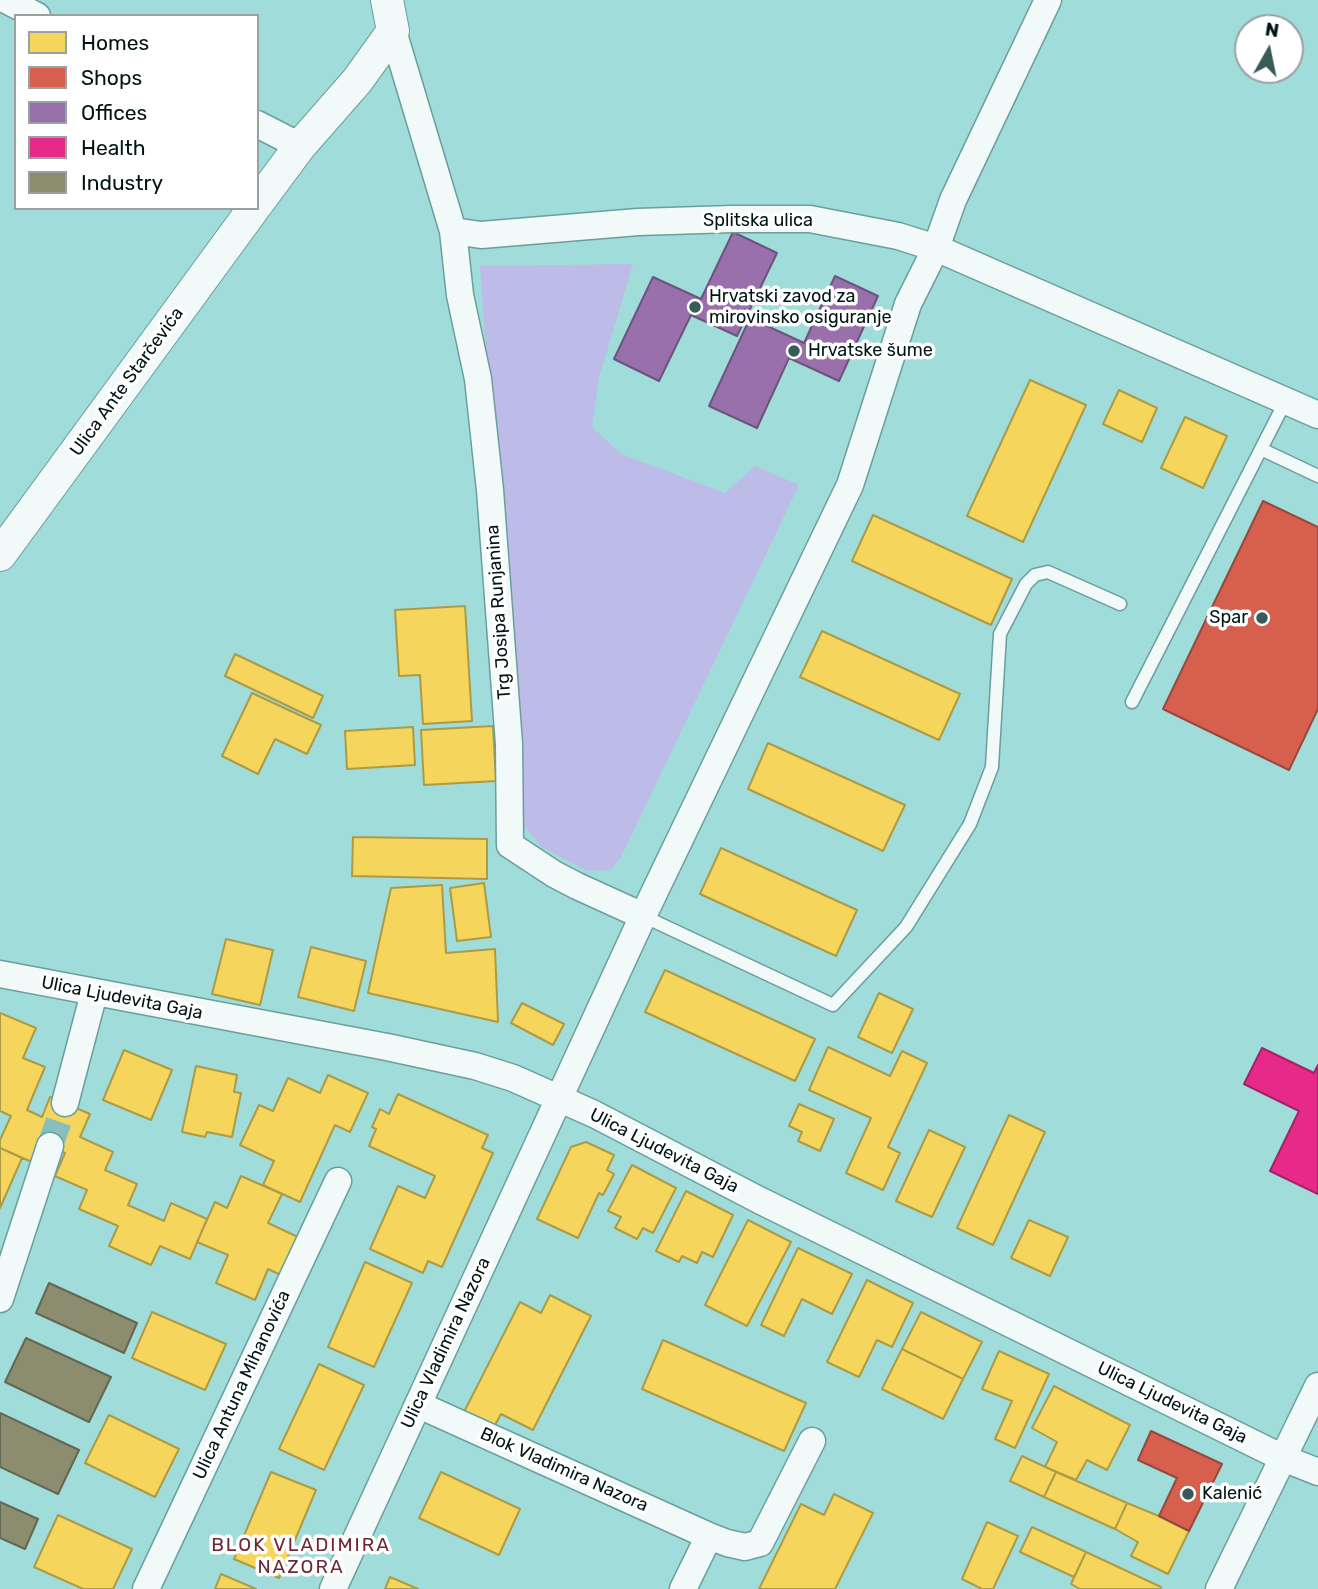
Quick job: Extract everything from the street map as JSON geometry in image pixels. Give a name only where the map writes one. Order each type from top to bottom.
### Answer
[{"type":"street","points":[[6,0],[33,14]]},
{"type":"street","points":[[387,0],[393,31],[453,231]]},
{"type":"street","points":[[559,1098],[643,916],[850,485],[908,304],[936,248],[953,200],[1048,0]]},
{"type":"street","name":"Ulica Ante Starčevića","points":[[259,202],[300,146],[357,81],[393,31]]},
{"type":"street","points":[[259,125],[300,146]]},
{"type":"street","name":"Ulica Ante Starčevića","points":[[0,555],[253,210]]},
{"type":"street","name":"Splitska ulica","points":[[453,231],[481,235],[638,222],[810,219],[898,236],[936,248],[1318,415]]},
{"type":"street","name":"Trg Josipa Runjanina","points":[[453,231],[460,295],[478,379],[490,491],[509,744],[510,845],[577,887],[643,916]]},
{"type":"street","name":"Ulica Ljudevita Gaja","points":[[0,974],[433,1057],[513,1078],[559,1098],[759,1200],[1283,1458],[1318,1472]]},
{"type":"street","points":[[65,1103],[94,993]]},
{"type":"street","name":"Ulica Vladimira Nazora","points":[[333,1589],[559,1098]]},
{"type":"street","points":[[0,1298],[50,1146]]},
{"type":"street","name":"Ulica Antuna Mihanovića","points":[[146,1589],[338,1181]]},
{"type":"street","points":[[1219,1589],[1318,1386]]},
{"type":"street","name":"Blok Vladimira Nazora","points":[[419,1405],[709,1536],[745,1547],[760,1543],[812,1441]]},
{"type":"street","points":[[682,1589],[709,1536]]},
{"type":"lane","points":[[1132,702],[1285,402]]},
{"type":"lane","points":[[1261,449],[1318,476]]},
{"type":"lane","points":[[643,916],[833,1005],[906,927],[970,824],[992,767],[1000,634],[1026,584],[1035,575],[1048,572],[1119,604]]},
{"type":"shaded area","points":[[633,264],[599,378],[592,427],[621,454],[725,493],[755,466],[799,485],[621,857],[611,870],[587,871],[542,847],[518,819],[480,266]]},
{"type":"building: Homes","points":[[1030,380],[1086,405],[1023,542],[967,516]]},
{"type":"building: Homes","points":[[1119,390],[1157,408],[1142,442],[1103,424]]},
{"type":"building: Homes","points":[[1185,417],[1227,436],[1203,488],[1161,468]]},
{"type":"building: Homes","points":[[873,515],[1012,579],[991,625],[852,561]]},
{"type":"building: Homes","points":[[465,606],[472,721],[423,724],[420,675],[399,676],[395,610]]},
{"type":"building: Homes","points":[[822,631],[960,694],[939,740],[800,677]]},
{"type":"building: Homes","points":[[235,654],[323,696],[313,718],[225,676]]},
{"type":"building: Homes","points":[[252,693],[321,725],[307,754],[275,739],[258,774],[222,756]]},
{"type":"building: Homes","points":[[493,726],[496,781],[424,785],[421,730]]},
{"type":"building: Homes","points":[[413,727],[415,765],[347,769],[345,731]]},
{"type":"building: Homes","points":[[768,743],[905,805],[883,851],[748,789]]},
{"type":"building: Homes","points":[[353,837],[487,839],[487,879],[352,876]]},
{"type":"building: Homes","points":[[721,848],[857,910],[836,956],[700,894]]},
{"type":"building: Homes","points":[[484,883],[491,937],[457,941],[450,888]]},
{"type":"building: Homes","points":[[442,885],[446,953],[495,949],[498,1022],[368,993],[391,888]]},
{"type":"building: Homes","points":[[226,939],[273,950],[260,1005],[212,994]]},
{"type":"building: Homes","points":[[311,947],[366,961],[354,1011],[298,997]]},
{"type":"building: Homes","points":[[665,970],[815,1039],[795,1081],[645,1012]]},
{"type":"building: Homes","points":[[879,993],[913,1009],[892,1053],[858,1037]]},
{"type":"building: Homes","points":[[522,1003],[564,1024],[553,1045],[511,1023]]},
{"type":"building: Homes","points":[[0,1013],[36,1028],[23,1058],[45,1067],[27,1110],[42,1117],[50,1097],[90,1114],[80,1137],[113,1152],[105,1170],[137,1184],[128,1205],[164,1221],[171,1203],[207,1219],[190,1259],[160,1246],[151,1265],[109,1246],[118,1226],[79,1209],[87,1190],[55,1176],[65,1153],[41,1142],[32,1162],[0,1148],[0,1140],[11,1116],[0,1111]]},
{"type":"building: Homes","points":[[828,1047],[890,1076],[902,1051],[927,1063],[888,1147],[900,1153],[883,1190],[846,1173],[871,1118],[809,1090]]},
{"type":"building: Homes","points":[[124,1050],[172,1070],[151,1120],[103,1100]]},
{"type":"building: Homes","points":[[196,1066],[237,1075],[234,1092],[241,1093],[232,1137],[207,1132],[205,1137],[182,1132]]},
{"type":"building: Homes","points":[[328,1075],[368,1093],[350,1132],[335,1125],[300,1202],[263,1185],[274,1161],[240,1145],[259,1105],[273,1111],[288,1078],[320,1093]]},
{"type":"building: Homes","points":[[398,1094],[488,1135],[482,1148],[493,1153],[442,1267],[428,1261],[423,1273],[370,1249],[398,1186],[425,1198],[435,1176],[369,1146],[376,1129],[372,1127],[380,1109],[389,1114]]},
{"type":"building: Homes","points":[[799,1104],[834,1119],[820,1151],[798,1141],[802,1132],[789,1126]]},
{"type":"building: Homes","points":[[1009,1115],[1045,1132],[993,1245],[957,1228]]},
{"type":"building: Homes","points":[[929,1130],[965,1147],[932,1217],[896,1201]]},
{"type":"building: Homes","points":[[586,1142],[614,1155],[607,1170],[614,1174],[603,1195],[599,1193],[578,1238],[537,1219],[571,1147]]},
{"type":"building: Homes","points":[[0,1148],[22,1158],[0,1208]]},
{"type":"building: Homes","points":[[632,1165],[676,1188],[653,1233],[643,1228],[637,1239],[615,1228],[621,1217],[608,1211]]},
{"type":"building: Homes","points":[[241,1176],[282,1194],[268,1223],[300,1238],[283,1276],[268,1269],[255,1300],[216,1283],[228,1255],[197,1242],[215,1202],[227,1208]]},
{"type":"building: Homes","points":[[686,1191],[733,1215],[713,1257],[702,1252],[697,1263],[682,1256],[679,1262],[656,1251]]},
{"type":"building: Homes","points":[[748,1220],[791,1242],[747,1326],[705,1305]]},
{"type":"building: Homes","points":[[1029,1220],[1068,1237],[1050,1276],[1011,1258]]},
{"type":"building: Homes","points":[[798,1248],[852,1274],[832,1314],[802,1299],[784,1336],[761,1325]]},
{"type":"building: Homes","points":[[365,1262],[412,1283],[374,1367],[328,1347]]},
{"type":"building: Homes","points":[[867,1280],[913,1303],[892,1347],[877,1340],[859,1377],[827,1362]]},
{"type":"building: Homes","points":[[550,1295],[591,1316],[533,1430],[501,1414],[494,1427],[464,1412],[520,1302],[541,1313]]},
{"type":"building: Homes","points":[[152,1312],[226,1344],[205,1390],[132,1358]]},
{"type":"building: Homes","points":[[921,1312],[982,1342],[963,1379],[902,1349]]},
{"type":"building: Homes","points":[[663,1340],[806,1403],[784,1451],[642,1389]]},
{"type":"building: Homes","points":[[902,1349],[963,1379],[943,1419],[882,1389]]},
{"type":"building: Homes","points":[[999,1351],[1049,1374],[1015,1448],[995,1439],[1012,1401],[982,1389]]},
{"type":"building: Homes","points":[[319,1364],[364,1385],[324,1470],[279,1449]]},
{"type":"building: Homes","points":[[1054,1386],[1130,1425],[1107,1470],[1087,1460],[1076,1480],[1045,1467],[1057,1442],[1032,1428]]},
{"type":"building: Homes","points":[[109,1415],[179,1449],[155,1497],[85,1463]]},
{"type":"building: Homes","points":[[1022,1456],[1056,1472],[1044,1497],[1010,1481]]},
{"type":"building: Homes","points":[[271,1472],[316,1490],[279,1578],[234,1559]]},
{"type":"building: Homes","points":[[441,1472],[520,1509],[499,1555],[419,1518]]},
{"type":"building: Homes","points":[[1056,1472],[1127,1503],[1115,1529],[1044,1497]]},
{"type":"building: Homes","points":[[834,1494],[873,1513],[835,1589],[759,1589],[801,1504],[824,1515]]},
{"type":"building: Homes","points":[[1127,1503],[1189,1531],[1168,1574],[1131,1556],[1138,1542],[1115,1529]]},
{"type":"building: Homes","points":[[58,1515],[132,1549],[113,1589],[83,1589],[34,1567]]},
{"type":"building: Homes","points":[[987,1522],[1018,1536],[993,1589],[982,1589],[962,1579]]},
{"type":"building: Homes","points":[[1032,1527],[1086,1552],[1074,1577],[1020,1552]]},
{"type":"building: Homes","points":[[1086,1552],[1161,1587],[1080,1589],[1071,1584]]},
{"type":"building: Homes","points":[[221,1574],[256,1589],[215,1589]]},
{"type":"building: Homes","points":[[390,1577],[418,1589],[385,1589]]},
{"type":"building: Shops","name":"Spar","points":[[1263,501],[1318,527],[1318,709],[1289,770],[1163,709]]},
{"type":"building: Shops","points":[[1151,1431],[1222,1464],[1189,1531],[1159,1516],[1177,1478],[1138,1460]]},
{"type":"building: Offices","name":"Hrvatski zavod za mirovinsko osiguranje","points":[[733,232],[777,253],[737,336],[691,315],[659,381],[614,359],[653,277],[701,299]]},
{"type":"building: Offices","name":"Hrvatske šume","points":[[835,276],[878,296],[839,381],[789,358],[757,428],[709,406],[750,318],[804,343]]},
{"type":"building: Health","points":[[1262,1048],[1314,1073],[1318,1065],[1318,1194],[1270,1171],[1299,1111],[1244,1084]]},
{"type":"building: Industry","points":[[49,1283],[137,1323],[124,1353],[36,1313]]},
{"type":"building: Industry","points":[[26,1338],[111,1377],[89,1422],[5,1382]]},
{"type":"building: Industry","points":[[0,1413],[79,1450],[58,1494],[0,1467]]},
{"type":"building: Industry","points":[[0,1502],[38,1519],[25,1549],[0,1538]]},
{"type":"tunnel","points":[[50,1146],[65,1103]]},
{"type":"place","name":"Hrvatski zavod za mirovinsko osiguranje","points":[[695,307]]},
{"type":"place","name":"Hrvatske šume","points":[[794,351]]},
{"type":"place","name":"Spar","points":[[1262,618]]},
{"type":"place","name":"Kalenić","points":[[1188,1494]]},
{"type":"district","name":"BLOK VLADIMIRA NAZORA","points":[[301,1557]]}]
